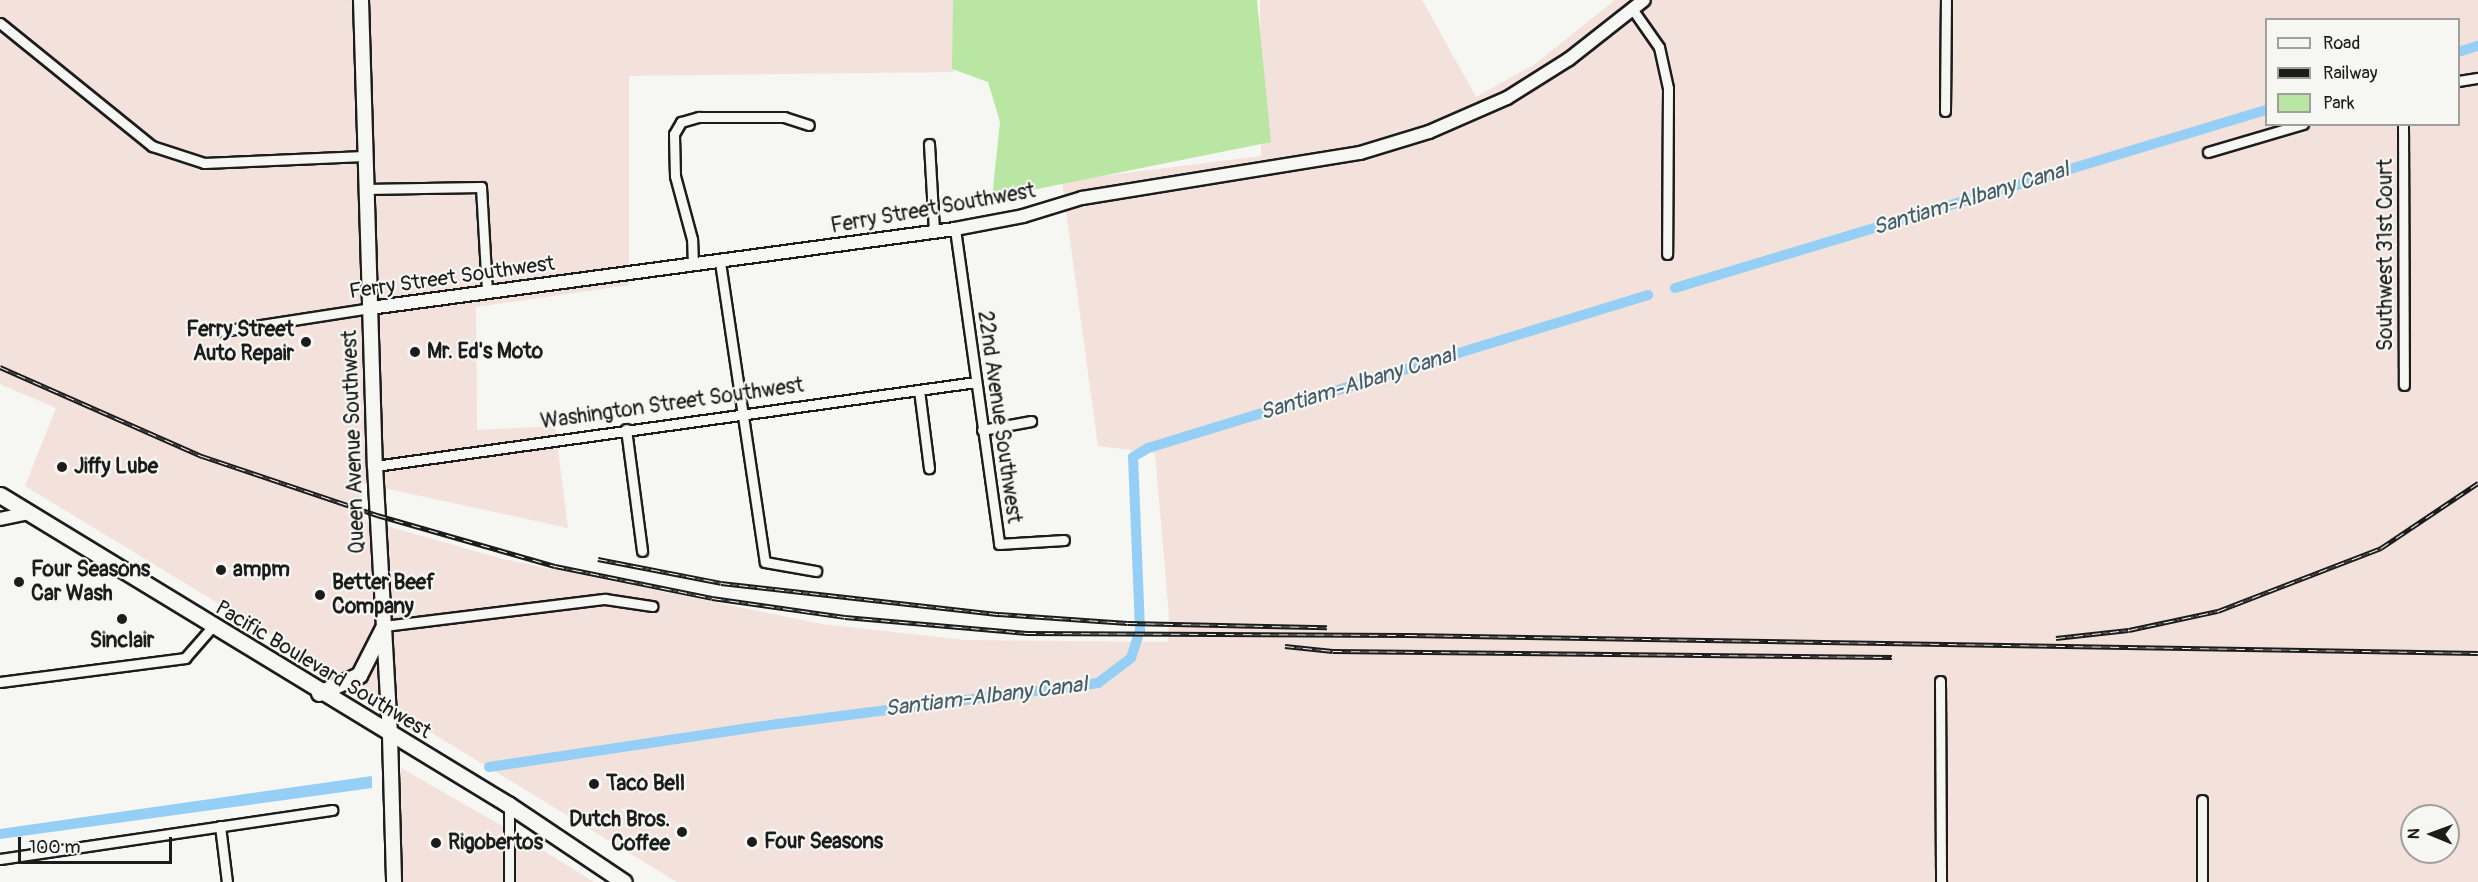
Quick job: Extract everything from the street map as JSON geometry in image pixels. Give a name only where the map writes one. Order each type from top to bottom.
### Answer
[{"type":"main road","name":"Queen Avenue Southwest","points":[[361,0],[375,466],[390,736],[394,882]]},
{"type":"main road","name":"Pacific Boulevard Southwest","points":[[0,495],[319,693],[509,805],[624,882]]},
{"type":"main road","points":[[319,693],[359,675],[384,626]]},
{"type":"street","name":"Ferry Street Southwest","points":[[222,331],[370,308],[955,229],[1023,216],[1082,198],[1360,153],[1429,132],[1507,98],[1569,58],[1644,0]]},
{"type":"street","points":[[1945,111],[1946,0]]},
{"type":"street","points":[[1633,10],[1659,47],[1668,88],[1667,254]]},
{"type":"street","points":[[0,23],[152,146],[204,163],[364,156]]},
{"type":"street","points":[[2460,81],[2478,78]]},
{"type":"street","points":[[693,265],[692,239],[675,176],[674,134],[681,122],[699,117],[784,117],[809,125]]},
{"type":"street","points":[[2208,152],[2296,126]]},
{"type":"street","name":"Southwest 31st Court","points":[[2403,126],[2404,385]]},
{"type":"street","points":[[929,144],[934,232]]},
{"type":"street","points":[[365,189],[481,187],[487,292]]},
{"type":"street","name":"22nd Avenue Southwest","points":[[955,229],[999,544],[1064,540]]},
{"type":"street","points":[[720,262],[765,562],[816,571]]},
{"type":"street","name":"Washington Street Southwest","points":[[375,466],[626,429],[976,382]]},
{"type":"street","points":[[919,390],[929,468]]},
{"type":"street","points":[[982,430],[1031,421]]},
{"type":"street","points":[[626,429],[642,551]]},
{"type":"street","points":[[0,519],[29,513]]},
{"type":"street","points":[[384,626],[605,599],[652,606]]},
{"type":"street","points":[[0,682],[185,658],[212,627]]},
{"type":"street","points":[[1940,681],[1941,882]]},
{"type":"street","points":[[2202,800],[2202,882]]},
{"type":"street","points":[[509,805],[509,882]]},
{"type":"street","points":[[0,859],[332,810]]},
{"type":"street","points":[[220,826],[227,882]]},
{"type":"shaded area","points":[[0,0],[953,0],[954,72],[629,76],[629,285],[476,307],[477,430],[555,426],[568,528],[361,483],[362,519],[503,559],[822,624],[965,640],[1168,642],[1169,616],[1155,453],[1098,446],[1062,181],[1261,156],[1260,0],[1422,0],[1476,97],[1535,64],[1615,0],[2478,0],[2478,882],[677,882],[25,486],[56,408],[0,384]]},
{"type":"shaded area","points":[[401,768],[523,838],[594,882],[403,882]]},
{"type":"green space","points":[[953,0],[1257,0],[1271,142],[992,198],[1000,122],[988,82],[952,69]]},
{"type":"water","points":[[372,776],[372,788],[0,839],[0,829]]},
{"type":"waterway","name":"Santiam-Albany Canal","points":[[2460,51],[2478,46]]},
{"type":"waterway","name":"Santiam-Albany Canal","points":[[1675,288],[2265,110]]},
{"type":"waterway","name":"Santiam-Albany Canal","points":[[489,767],[778,724],[1098,683],[1131,658],[1140,630],[1133,457],[1148,448],[1648,295]]},
{"type":"railway","points":[[0,367],[202,456],[377,515],[555,566],[712,598],[845,617],[1027,633],[1408,635],[2478,653]]},
{"type":"railway","points":[[2056,638],[2129,630],[2218,611],[2381,548],[2478,483]]},
{"type":"railway","points":[[598,559],[721,583],[999,614],[1128,623],[1327,627]]},
{"type":"railway","points":[[1285,646],[1333,651],[1892,657]]},
{"type":"place","name":"Ferry Street Auto Repair","points":[[306,342]]},
{"type":"place","name":"Mr. Ed's Moto","points":[[415,352]]},
{"type":"place","name":"Jiffy Lube","points":[[62,467]]},
{"type":"place","name":"ampm","points":[[221,570]]},
{"type":"place","name":"Four Seasons Car Wash","points":[[19,582]]},
{"type":"place","name":"Better Beef Company","points":[[320,595]]},
{"type":"place","name":"Sinclair","points":[[122,619]]},
{"type":"place","name":"Taco Bell","points":[[594,784]]},
{"type":"place","name":"Dutch Bros. Coffee","points":[[682,832]]},
{"type":"place","name":"Four Seasons","points":[[752,842]]},
{"type":"place","name":"Rigobertos","points":[[436,843]]}]
